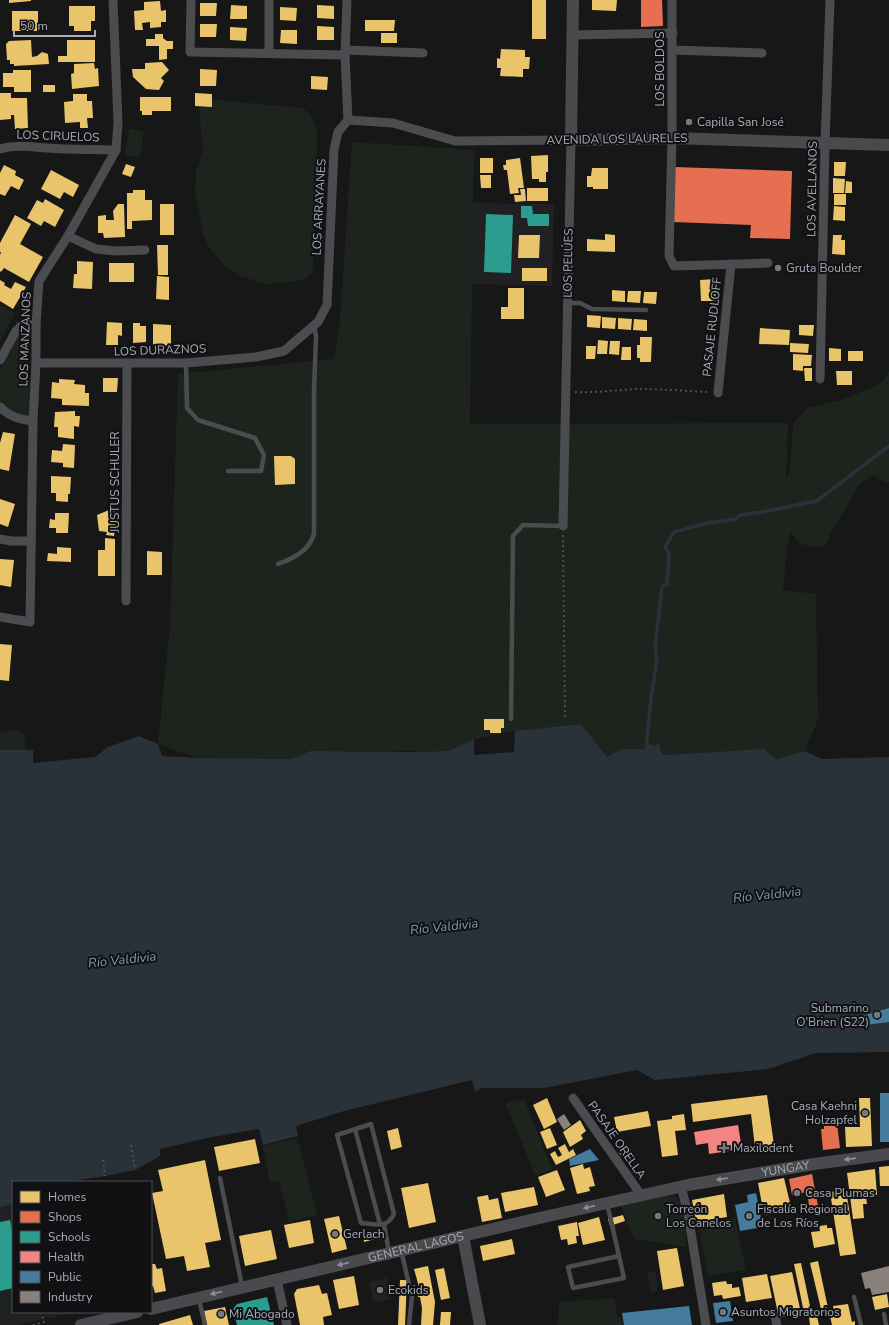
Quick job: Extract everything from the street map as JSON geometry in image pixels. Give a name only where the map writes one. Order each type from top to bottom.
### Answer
[{"type":"main road","name":"LOS PELÚES","points":[[571,140],[573,0]]},
{"type":"main road","name":"AVENIDA LOS LAURELES","points":[[571,140],[672,138],[889,145]]},
{"type":"main road","name":"YUNGAY","points":[[682,1186],[814,1164],[889,1154]]},
{"type":"main road","name":"GENERAL LAGOS","points":[[152,1309],[682,1186]]},
{"type":"main road","points":[[463,1236],[480,1325]]},
{"type":"main road","points":[[81,1325],[133,1313]]},
{"type":"street","name":"LOS MANZANOS","points":[[0,617],[30,622],[33,421],[39,281],[68,236],[116,150],[118,122],[114,0]]},
{"type":"street","points":[[190,0],[190,52],[423,53]]},
{"type":"street","points":[[269,0],[269,53]]},
{"type":"street","points":[[347,0],[346,52],[348,120]]},
{"type":"street","name":"LOS BOLDOS","points":[[672,0],[672,138]]},
{"type":"street","name":"LOS AVELLANOS","points":[[820,379],[825,144],[830,0]]},
{"type":"street","points":[[572,35],[672,33]]},
{"type":"street","points":[[672,50],[762,53]]},
{"type":"street","name":"AVENIDA LOS LAURELES","points":[[348,120],[393,123],[455,141],[571,140]]},
{"type":"street","name":"LOS ARRAYANES","points":[[284,351],[318,322],[327,305],[334,150],[338,132],[348,120]]},
{"type":"street","name":"PASAJE RUDLOFF","points":[[672,138],[669,256],[674,266],[768,263]]},
{"type":"street","name":"LOS PELÚES","points":[[563,526],[571,140]]},
{"type":"street","name":"LOS CIRUELOS","points":[[0,149],[10,146],[116,150]]},
{"type":"street","points":[[68,236],[96,249],[116,251],[145,250]]},
{"type":"street","name":"PASAJE RUDLOFF","points":[[718,393],[731,264]]},
{"type":"street","points":[[0,360],[16,331],[22,324],[36,325]]},
{"type":"street","name":"LOS DURAZNOS","points":[[36,363],[186,363],[256,357],[284,351]]},
{"type":"street","name":"JUSTUS SCHULER","points":[[126,601],[127,364]]},
{"type":"street","points":[[0,407],[6,414],[21,420],[33,421]]},
{"type":"street","points":[[0,539],[11,541],[31,541]]},
{"type":"street","name":"PASAJE ORELLA","points":[[573,1098],[641,1195]]},
{"type":"street","points":[[682,1186],[706,1325]]},
{"type":"street","points":[[277,1280],[287,1325]]},
{"type":"lane","points":[[567,303],[580,303],[592,309],[646,310]]},
{"type":"lane","points":[[278,564],[294,558],[303,551],[311,542],[314,534],[314,391],[316,336],[314,325]]},
{"type":"lane","points":[[186,363],[187,408],[198,420],[255,438],[264,455],[261,471],[228,471]]},
{"type":"lane","points":[[511,719],[513,536],[523,525],[563,526]]},
{"type":"lane","points":[[371,1124],[394,1214],[391,1220],[382,1225],[361,1223],[337,1135],[355,1130],[371,1124]]},
{"type":"lane","points":[[355,1130],[382,1225],[395,1252],[412,1297],[409,1325]]},
{"type":"lane","points":[[220,1178],[243,1287]]},
{"type":"lane","points":[[606,1203],[610,1216],[624,1278],[573,1288],[568,1267],[619,1256]]},
{"type":"lane","points":[[854,1297],[861,1325]]},
{"type":"lane","points":[[198,1298],[205,1325]]},
{"type":"lane","points":[[884,1314],[886,1325]]},
{"type":"path","points":[[565,392],[593,393],[637,389],[718,393]]},
{"type":"path","points":[[563,526],[565,719]]},
{"type":"path","points":[[131,1145],[135,1170]]},
{"type":"path","points":[[103,1160],[105,1176]]},
{"type":"path","points":[[33,1325],[44,1322],[41,1313]]},
{"type":"shaded area","points":[[216,100],[302,108],[309,113],[313,119],[317,134],[313,267],[311,274],[307,278],[299,281],[267,284],[240,276],[225,266],[211,250],[203,235],[195,188],[196,172],[203,150],[199,110],[206,102]]},
{"type":"shaded area","points":[[129,129],[144,131],[140,157],[125,155]]},
{"type":"shaded area","points":[[352,142],[474,150],[470,424],[788,423],[786,479],[790,470],[793,424],[807,408],[841,400],[874,387],[883,381],[889,371],[889,482],[884,482],[872,475],[859,485],[832,531],[824,548],[800,544],[791,532],[787,546],[783,590],[816,594],[818,719],[805,751],[776,759],[744,750],[663,755],[660,750],[621,749],[607,757],[595,742],[565,726],[515,731],[474,739],[449,751],[310,751],[292,759],[197,758],[158,744],[170,627],[178,374],[334,359],[340,321]]},
{"type":"shaded area","points":[[473,203],[554,204],[552,286],[472,284]]},
{"type":"shaded area","points":[[0,305],[15,313],[0,342]]},
{"type":"shaded area","points":[[22,329],[30,330],[29,415],[26,417],[7,410],[0,402],[0,370]]},
{"type":"shaded area","points":[[16,729],[24,735],[26,753],[0,758],[0,732]]},
{"type":"shaded area","points":[[524,1099],[552,1169],[536,1176],[505,1103]]},
{"type":"shaded area","points":[[297,1138],[317,1215],[289,1222],[279,1181],[270,1183],[263,1146]]},
{"type":"shaded area","name":"Torreón Los Canelos","points":[[670,1194],[676,1198],[683,1209],[686,1225],[686,1247],[634,1239],[621,1204]]},
{"type":"shaded area","points":[[12,1204],[12,1313],[69,1313],[18,1325],[0,1325],[0,1207]]},
{"type":"shaded area","points":[[735,1218],[746,1270],[708,1276],[698,1225]]},
{"type":"shaded area","points":[[655,1271],[658,1287],[657,1291],[650,1292],[647,1272]]},
{"type":"shaded area","name":"Ecokids","points":[[387,1278],[391,1299],[373,1303],[369,1282]]},
{"type":"shaded area","points":[[12,1289],[12,1296],[6,1295],[12,1297],[12,1313],[16,1313],[10,1318],[1,1318],[0,1292]]},
{"type":"shaded area","points":[[615,1298],[617,1317],[622,1318],[623,1325],[558,1325],[559,1302]]},
{"type":"water","name":"Río Valdivia","points":[[581,724],[607,757],[621,749],[646,749],[649,743],[652,746],[660,744],[660,750],[663,755],[764,749],[776,759],[805,751],[822,759],[889,757],[889,1052],[816,1053],[768,1069],[655,1080],[637,1070],[544,1088],[482,1088],[475,1092],[472,1080],[344,1111],[296,1126],[298,1136],[263,1145],[259,1129],[207,1138],[160,1149],[160,1156],[135,1170],[72,1181],[12,1181],[12,1204],[0,1207],[0,750],[33,750],[33,763],[95,757],[108,747],[139,736],[158,744],[162,756],[292,759],[310,751],[449,751],[474,739],[474,755],[514,752],[515,731]]},
{"type":"building: Homes","points":[[9,0],[31,0],[31,1],[9,3]]},
{"type":"building: Homes","points":[[532,0],[546,0],[546,39],[532,39]]},
{"type":"building: Homes","points":[[592,0],[617,0],[616,11],[592,10]]},
{"type":"building: Homes","points":[[160,1],[161,11],[166,10],[166,22],[161,22],[161,27],[150,28],[150,22],[142,23],[143,30],[135,30],[134,11],[144,10],[144,2]]},
{"type":"building: Homes","points":[[200,3],[217,3],[216,16],[200,16]]},
{"type":"building: Homes","points":[[231,5],[247,6],[247,19],[230,19]]},
{"type":"building: Homes","points":[[317,5],[334,6],[334,19],[317,18]]},
{"type":"building: Homes","points":[[69,6],[95,6],[95,21],[91,21],[91,31],[74,31],[74,26],[69,26]]},
{"type":"building: Homes","points":[[280,7],[297,8],[296,21],[280,20]]},
{"type":"building: Homes","points":[[12,11],[38,11],[38,31],[12,31]]},
{"type":"building: Homes","points":[[365,20],[395,20],[394,31],[365,31]]},
{"type":"building: Homes","points":[[200,24],[217,24],[216,37],[200,37]]},
{"type":"building: Homes","points":[[317,26],[334,27],[334,40],[317,40]]},
{"type":"building: Homes","points":[[230,27],[247,28],[246,41],[230,40]]},
{"type":"building: Homes","points":[[281,30],[297,30],[297,44],[280,43]]},
{"type":"building: Homes","points":[[381,33],[397,33],[397,43],[381,43]]},
{"type":"building: Homes","points":[[155,34],[163,34],[163,38],[167,41],[173,41],[173,49],[167,49],[167,59],[159,60],[159,46],[146,46],[146,39],[155,39]]},
{"type":"building: Homes","points":[[31,40],[32,57],[37,56],[42,52],[48,54],[49,64],[14,66],[14,64],[10,64],[10,60],[7,60],[6,44],[9,41]]},
{"type":"building: Homes","points":[[67,40],[95,40],[95,62],[58,62],[58,56],[67,56]]},
{"type":"building: Homes","points":[[501,49],[525,50],[525,57],[530,57],[529,69],[523,69],[523,77],[500,76],[501,68],[497,68],[497,58],[500,59]]},
{"type":"building: Homes","points":[[162,62],[169,70],[161,78],[164,81],[159,90],[146,89],[133,77],[132,69],[145,69],[145,63]]},
{"type":"building: Homes","points":[[94,63],[95,69],[98,68],[99,86],[72,89],[71,74],[74,73],[74,64]]},
{"type":"building: Homes","points":[[200,69],[217,70],[216,86],[200,86]]},
{"type":"building: Homes","points":[[13,70],[31,70],[31,92],[14,92],[14,87],[3,87],[3,73],[13,73]]},
{"type":"building: Homes","points":[[311,76],[328,77],[327,90],[311,89]]},
{"type":"building: Homes","points":[[43,85],[55,85],[55,92],[43,92]]},
{"type":"building: Homes","points":[[0,93],[11,93],[11,98],[27,98],[28,128],[15,129],[14,115],[11,115],[11,119],[0,120]]},
{"type":"building: Homes","points":[[195,93],[212,94],[212,107],[195,106]]},
{"type":"building: Homes","points":[[73,94],[87,94],[87,101],[92,101],[93,118],[87,118],[88,128],[80,128],[80,122],[65,123],[64,102],[73,101]]},
{"type":"building: Homes","points":[[140,97],[171,97],[171,111],[152,111],[152,115],[142,115],[142,111],[140,111]]},
{"type":"building: Homes","points":[[548,155],[548,172],[546,172],[546,182],[539,182],[539,179],[532,179],[531,156]]},
{"type":"building: Homes","points":[[480,158],[493,158],[493,173],[480,173]]},
{"type":"building: Homes","points":[[520,158],[524,188],[518,188],[519,193],[510,194],[507,170],[504,170],[503,165],[506,165],[506,160]]},
{"type":"building: Homes","points":[[834,162],[846,162],[845,176],[834,176]]},
{"type":"building: Homes","points":[[126,164],[135,167],[131,177],[122,174]]},
{"type":"building: Homes","points":[[4,165],[16,171],[15,175],[24,180],[19,190],[11,186],[5,196],[0,194],[0,173]]},
{"type":"building: Homes","points":[[592,168],[608,168],[608,189],[593,189],[593,187],[587,187],[587,176],[591,176]]},
{"type":"building: Homes","points":[[51,170],[79,185],[73,197],[64,192],[60,199],[41,189]]},
{"type":"building: Homes","points":[[480,175],[491,175],[491,188],[481,188]]},
{"type":"building: Homes","points":[[833,178],[845,179],[844,193],[833,193]]},
{"type":"building: Homes","points":[[846,181],[852,182],[852,193],[845,193]]},
{"type":"building: Homes","points":[[527,188],[548,188],[548,201],[527,201]]},
{"type":"building: Homes","points":[[520,189],[525,189],[526,201],[515,202],[514,195],[521,195]]},
{"type":"building: Homes","points":[[133,190],[145,190],[145,200],[152,200],[152,220],[132,221],[132,229],[127,229],[127,193],[133,193]]},
{"type":"building: Homes","points":[[834,194],[846,194],[846,205],[834,205]]},
{"type":"building: Homes","points":[[45,199],[64,210],[55,227],[44,221],[41,226],[27,218],[37,200],[43,203]]},
{"type":"building: Homes","points":[[118,204],[124,204],[125,237],[104,238],[103,233],[98,233],[98,216],[106,215],[106,220],[114,220],[113,211]]},
{"type":"building: Homes","points":[[160,204],[174,204],[174,235],[160,235]]},
{"type":"building: Homes","points":[[834,206],[845,207],[845,221],[833,220]]},
{"type":"building: Homes","points":[[15,215],[31,224],[20,244],[43,257],[29,282],[4,268],[1,272],[0,271],[0,243]]},
{"type":"building: Homes","points":[[605,234],[615,235],[615,252],[587,251],[587,239],[605,240]]},
{"type":"building: Homes","points":[[519,235],[540,235],[539,258],[518,258]]},
{"type":"building: Homes","points":[[833,235],[842,235],[841,240],[845,240],[845,255],[832,254]]},
{"type":"building: Homes","points":[[157,245],[168,245],[168,275],[158,275]]},
{"type":"building: Homes","points":[[77,261],[93,262],[92,289],[73,288],[74,274],[77,274]]},
{"type":"building: Homes","points":[[109,263],[134,263],[134,282],[109,282]]},
{"type":"building: Homes","points":[[522,268],[547,268],[547,281],[522,281]]},
{"type":"building: Homes","points":[[157,276],[169,277],[169,300],[156,299]]},
{"type":"building: Homes","points":[[715,279],[716,301],[701,301],[700,280]]},
{"type":"building: Homes","points":[[0,280],[5,283],[4,285],[11,289],[15,282],[26,287],[13,309],[0,301]]},
{"type":"building: Homes","points":[[508,288],[524,288],[524,319],[501,319],[501,307],[508,307]]},
{"type":"building: Homes","points":[[612,290],[625,291],[625,302],[612,301]]},
{"type":"building: Homes","points":[[628,291],[641,291],[640,303],[627,302]]},
{"type":"building: Homes","points":[[644,292],[657,292],[656,304],[643,303]]},
{"type":"building: Homes","points":[[587,315],[601,316],[600,328],[587,327]]},
{"type":"building: Homes","points":[[602,317],[616,318],[615,329],[602,328]]},
{"type":"building: Homes","points":[[618,318],[632,319],[631,330],[618,329]]},
{"type":"building: Homes","points":[[634,319],[647,320],[647,331],[633,330]]},
{"type":"building: Homes","points":[[107,322],[122,323],[122,336],[118,335],[118,345],[106,345]]},
{"type":"building: Homes","points":[[133,323],[140,323],[140,326],[146,326],[146,342],[133,343]]},
{"type":"building: Homes","points":[[153,324],[171,325],[171,346],[153,345]]},
{"type":"building: Homes","points":[[799,325],[814,325],[813,336],[799,335]]},
{"type":"building: Homes","points":[[760,328],[790,330],[789,345],[759,344]]},
{"type":"building: Homes","points":[[640,337],[652,337],[651,362],[640,362],[640,358],[637,358],[637,345],[640,345]]},
{"type":"building: Homes","points":[[598,340],[608,341],[607,354],[597,354]]},
{"type":"building: Homes","points":[[610,341],[620,341],[619,355],[609,354]]},
{"type":"building: Homes","points":[[790,343],[809,344],[808,353],[790,352]]},
{"type":"building: Homes","points":[[586,346],[596,346],[595,359],[586,359]]},
{"type":"building: Homes","points":[[622,347],[631,347],[631,360],[621,360]]},
{"type":"building: Homes","points":[[829,348],[841,349],[841,361],[829,361]]},
{"type":"building: Homes","points":[[848,351],[863,351],[863,361],[848,361]]},
{"type":"building: Homes","points":[[793,354],[812,355],[811,366],[803,366],[803,371],[793,370]]},
{"type":"building: Homes","points":[[804,368],[812,368],[812,381],[805,381]]},
{"type":"building: Homes","points":[[836,371],[852,371],[852,385],[837,385]]},
{"type":"building: Homes","points":[[103,378],[118,378],[117,392],[103,392]]},
{"type":"building: Homes","points":[[59,379],[75,380],[74,384],[85,385],[85,393],[89,393],[89,406],[62,405],[62,399],[51,398],[52,382],[59,383]]},
{"type":"building: Homes","points":[[75,411],[75,416],[80,416],[79,427],[74,426],[74,439],[58,437],[58,427],[54,427],[55,412]]},
{"type":"building: Homes","points":[[3,432],[15,434],[9,471],[0,469],[0,443]]},
{"type":"building: Homes","points":[[63,444],[75,445],[74,468],[63,467],[63,463],[51,462],[52,450],[62,451]]},
{"type":"building: Homes","points":[[274,456],[291,456],[295,459],[295,484],[275,485]]},
{"type":"building: Homes","points":[[51,476],[71,477],[68,502],[56,501],[56,493],[51,493]]},
{"type":"building: Homes","points":[[0,499],[15,504],[8,527],[0,524]]},
{"type":"building: Homes","points":[[109,510],[117,511],[114,536],[106,535],[107,532],[99,531],[97,515]]},
{"type":"building: Homes","points":[[55,513],[69,513],[68,533],[56,533],[56,528],[49,528],[50,519],[55,520]]},
{"type":"building: Homes","points":[[105,538],[115,539],[115,576],[98,576],[98,550],[105,550]]},
{"type":"building: Homes","points":[[57,547],[71,548],[71,562],[47,561],[48,553],[57,554]]},
{"type":"building: Homes","points":[[147,551],[162,552],[162,575],[147,575]]},
{"type":"building: Homes","points":[[0,559],[14,560],[11,587],[0,585]]},
{"type":"building: Homes","points":[[0,644],[12,645],[9,681],[0,680]]},
{"type":"building: Homes","points":[[484,719],[504,719],[504,728],[501,728],[501,733],[490,733],[490,730],[484,730]]},
{"type":"building: Homes","points":[[767,1095],[774,1145],[755,1147],[751,1114],[693,1122],[691,1104]]},
{"type":"building: Homes","points":[[547,1098],[557,1122],[544,1129],[533,1105]]},
{"type":"building: Homes","name":"Casa Kaehni Holzapfel","points":[[859,1098],[870,1098],[872,1146],[846,1147],[845,1127],[860,1127]]},
{"type":"building: Homes","points":[[648,1111],[651,1126],[617,1132],[614,1117]]},
{"type":"building: Homes","points":[[684,1114],[686,1130],[675,1131],[678,1155],[662,1157],[657,1121],[672,1119],[672,1116]]},
{"type":"building: Homes","points":[[580,1120],[586,1131],[581,1135],[583,1139],[570,1147],[563,1132]]},
{"type":"building: Homes","points":[[398,1128],[402,1147],[391,1150],[387,1131]]},
{"type":"building: Homes","points":[[550,1128],[557,1145],[547,1149],[540,1132]]},
{"type":"building: Homes","points":[[255,1139],[260,1163],[219,1171],[214,1147]]},
{"type":"building: Homes","points":[[565,1144],[569,1152],[573,1149],[576,1155],[556,1165],[550,1154],[555,1151],[558,1157],[562,1155],[558,1148]]},
{"type":"building: Homes","points":[[205,1160],[221,1240],[205,1243],[210,1267],[187,1271],[184,1256],[166,1259],[152,1193],[163,1191],[158,1170]]},
{"type":"building: Homes","points":[[583,1164],[584,1169],[590,1167],[595,1186],[589,1187],[590,1191],[577,1194],[570,1168]]},
{"type":"building: Homes","points":[[889,1166],[889,1186],[880,1186],[879,1167]]},
{"type":"building: Homes","points":[[875,1169],[877,1195],[866,1196],[867,1204],[863,1204],[864,1218],[853,1219],[847,1173]]},
{"type":"building: Homes","points":[[557,1170],[565,1190],[546,1197],[538,1177]]},
{"type":"building: Homes","points":[[784,1178],[792,1211],[764,1215],[758,1183]]},
{"type":"building: Homes","points":[[428,1183],[436,1222],[409,1228],[401,1188]]},
{"type":"building: Homes","points":[[534,1187],[538,1205],[505,1212],[501,1193]]},
{"type":"building: Homes","points":[[846,1190],[856,1254],[840,1256],[830,1192]]},
{"type":"building: Homes","points":[[724,1194],[727,1217],[696,1222],[692,1200]]},
{"type":"building: Homes","points":[[488,1195],[489,1200],[498,1198],[502,1218],[482,1222],[477,1197]]},
{"type":"building: Homes","points":[[623,1215],[625,1221],[610,1226],[608,1219]]},
{"type":"building: Homes","name":"Gerlach","points":[[339,1216],[347,1249],[332,1253],[324,1219]]},
{"type":"building: Homes","points":[[599,1217],[605,1240],[583,1245],[578,1223]]},
{"type":"building: Homes","points":[[310,1220],[314,1243],[289,1248],[284,1225]]},
{"type":"building: Homes","points":[[577,1222],[579,1236],[576,1236],[577,1243],[568,1245],[567,1239],[561,1240],[558,1226]]},
{"type":"building: Homes","points":[[827,1225],[827,1228],[832,1228],[835,1244],[814,1248],[811,1232],[820,1231],[819,1226]]},
{"type":"building: Homes","points":[[271,1230],[277,1259],[245,1266],[239,1236]]},
{"type":"building: Homes","points":[[380,1230],[382,1239],[377,1240],[374,1232]]},
{"type":"building: Homes","points":[[373,1233],[375,1239],[364,1242],[363,1235]]},
{"type":"building: Homes","points":[[512,1239],[515,1254],[483,1261],[480,1246]]},
{"type":"building: Homes","points":[[677,1248],[684,1286],[663,1290],[657,1251]]},
{"type":"building: Homes","points":[[818,1261],[828,1308],[821,1309],[810,1263]]},
{"type":"building: Homes","points":[[801,1263],[811,1311],[804,1313],[794,1264]]},
{"type":"building: Homes","points":[[152,1264],[155,1264],[157,1269],[162,1268],[166,1291],[155,1293],[153,1286]]},
{"type":"building: Homes","points":[[428,1266],[435,1302],[433,1325],[421,1325],[422,1308],[420,1297],[418,1297],[416,1288],[419,1287],[414,1269]]},
{"type":"building: Homes","points":[[444,1268],[450,1298],[441,1300],[435,1270]]},
{"type":"building: Homes","points":[[792,1272],[801,1313],[779,1318],[770,1276]]},
{"type":"building: Homes","points":[[767,1274],[772,1298],[746,1302],[742,1278]]},
{"type":"building: Homes","points":[[354,1276],[359,1305],[339,1309],[333,1280]]},
{"type":"building: Homes","points":[[400,1280],[407,1280],[405,1325],[398,1325]]},
{"type":"building: Homes","points":[[726,1281],[727,1284],[732,1284],[732,1288],[739,1287],[741,1296],[723,1299],[722,1295],[714,1296],[712,1283]]},
{"type":"building: Homes","points":[[319,1285],[322,1294],[327,1293],[332,1315],[323,1317],[324,1325],[300,1325],[294,1294],[297,1289]]},
{"type":"building: Homes","points":[[887,1294],[889,1307],[875,1310],[872,1297]]},
{"type":"building: Homes","points":[[848,1304],[852,1322],[855,1321],[855,1325],[832,1325],[830,1316],[835,1315],[833,1306]]},
{"type":"building: Homes","points":[[225,1307],[229,1325],[207,1325],[204,1311]]},
{"type":"building: Homes","points":[[441,1312],[451,1312],[450,1325],[440,1325]]},
{"type":"building: Homes","points":[[190,1315],[193,1325],[159,1325],[159,1324]]},
{"type":"building: Homes","points":[[817,1316],[819,1325],[810,1325],[809,1317]]},
{"type":"building: Shops","points":[[641,0],[662,0],[663,26],[641,27]]},
{"type":"building: Shops","points":[[674,167],[792,171],[790,239],[750,238],[751,225],[673,222]]},
{"type":"building: Shops","points":[[837,1123],[840,1148],[823,1150],[821,1129],[824,1129],[824,1125]]},
{"type":"building: Shops","name":"Casa Plumas","points":[[812,1174],[819,1211],[810,1212],[807,1192],[792,1195],[789,1179]]},
{"type":"building: Schools","points":[[521,206],[532,206],[533,214],[549,214],[549,226],[528,226],[527,218],[521,218]]},
{"type":"building: Schools","points":[[486,214],[513,215],[511,273],[484,272]]},
{"type":"building: Schools","points":[[10,1220],[12,1230],[12,1288],[0,1291],[0,1222]]},
{"type":"building: Schools","points":[[267,1297],[274,1325],[237,1325],[233,1309],[237,1304]]},
{"type":"building: Health","points":[[738,1125],[742,1149],[709,1154],[708,1143],[696,1145],[694,1132]]},
{"type":"building: Public","name":"Submarino O'Brien (S22)","points":[[889,1008],[889,1022],[841,1028],[840,1026],[840,1023]]},
{"type":"building: Public","points":[[880,1093],[889,1093],[889,1142],[880,1142]]},
{"type":"building: Public","points":[[590,1149],[599,1160],[570,1166],[569,1159]]},
{"type":"building: Public","name":"Fiscalía Regional de Los Ríos","points":[[756,1193],[763,1227],[740,1231],[735,1205],[748,1202],[747,1195]]},
{"type":"building: Public","name":"Asuntos Migratorios","points":[[730,1301],[733,1321],[716,1323],[713,1303]]},
{"type":"building: Public","points":[[689,1306],[692,1325],[624,1325],[622,1313]]},
{"type":"building: Industry","points":[[564,1114],[571,1125],[564,1130],[557,1119]]},
{"type":"building: Industry","points":[[626,1146],[633,1155],[626,1162],[618,1152]]},
{"type":"building: Industry","points":[[889,1266],[889,1292],[872,1295],[870,1288],[865,1289],[861,1273]]},
{"type":"waterway","points":[[646,749],[651,698],[657,660],[655,647],[662,587],[667,584],[669,553],[665,547],[674,532],[708,523],[736,519],[740,515],[817,501],[889,446]]},
{"type":"place","name":"Capilla San José","points":[[689,122]]},
{"type":"place","name":"Gruta Boulder","points":[[778,268]]},
{"type":"place","name":"Submarino O'Brien (S22)","points":[[877,1015]]},
{"type":"place","name":"Casa Kaehni Holzapfel","points":[[865,1113]]},
{"type":"place","name":"Maxilodent","points":[[724,1148]]},
{"type":"place","name":"Casa Plumas","points":[[797,1193]]},
{"type":"place","name":"Torreón Los Canelos","points":[[658,1216]]},
{"type":"place","name":"Fiscalía Regional de Los Ríos","points":[[749,1216]]},
{"type":"place","name":"Gerlach","points":[[335,1234]]},
{"type":"place","name":"Ecokids","points":[[380,1290]]},
{"type":"place","name":"Asuntos Migratorios","points":[[723,1312]]},
{"type":"place","name":"Mi Abogado","points":[[221,1314]]}]
